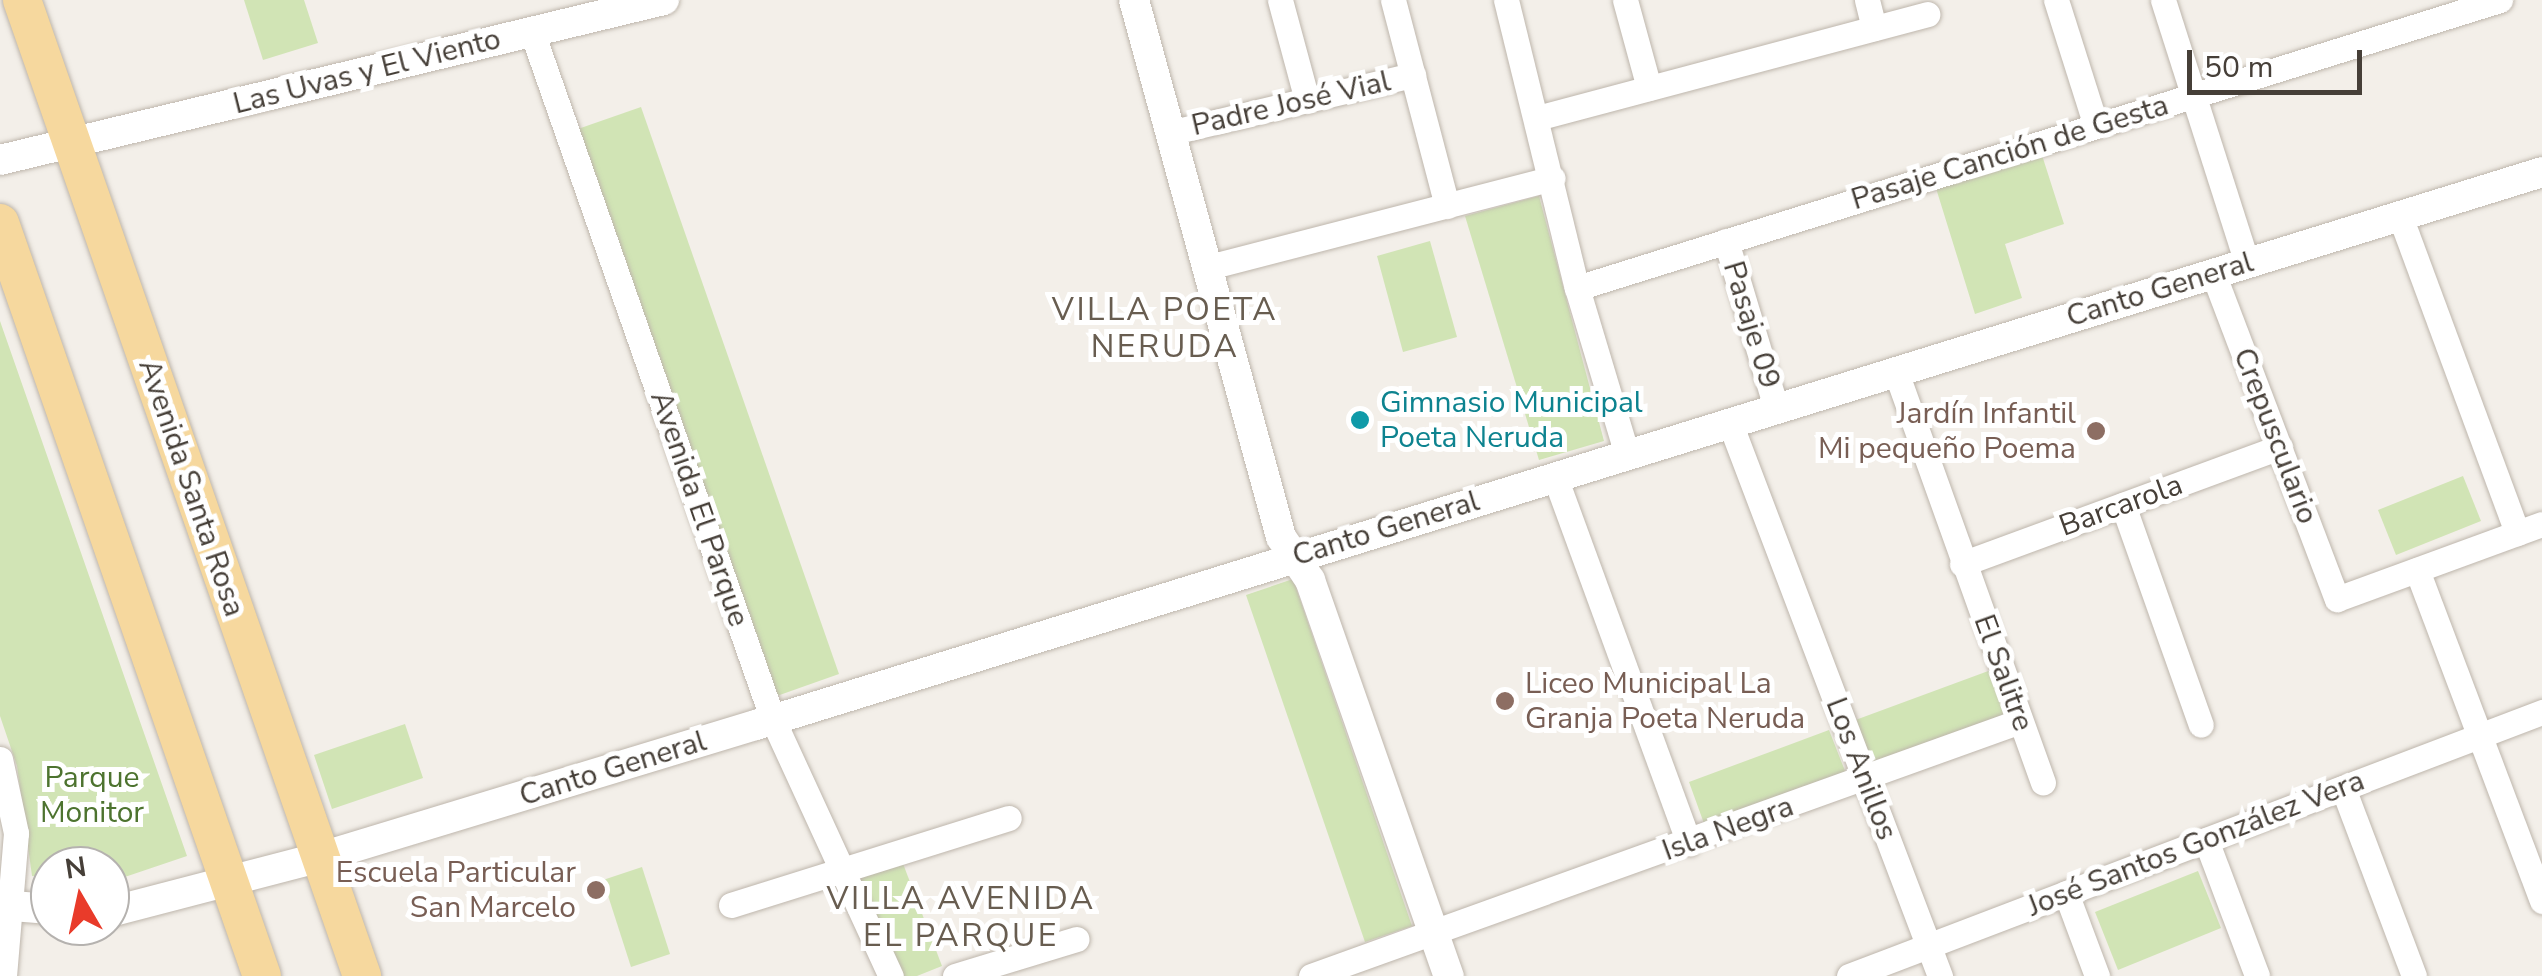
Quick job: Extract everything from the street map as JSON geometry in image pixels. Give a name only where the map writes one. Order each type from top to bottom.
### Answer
[{"type":"main road","name":"Avenida Santa Rosa","points":[[22,0],[362,976]]},
{"type":"main road","points":[[0,223],[262,976]]},
{"type":"street","name":"Las Uvas y El Viento","points":[[0,160],[664,0]]},
{"type":"street","points":[[1134,0],[1281,537],[1310,580],[1449,976]]},
{"type":"street","points":[[1280,0],[1308,100]]},
{"type":"street","points":[[1506,0],[1553,178],[1577,288],[1627,455]]},
{"type":"street","points":[[1625,0],[1649,88]]},
{"type":"street","points":[[1867,0],[1874,28]]},
{"type":"street","points":[[2056,0],[2096,126]]},
{"type":"street","points":[[2163,0],[2247,264]]},
{"type":"street","name":"Pasaje Canción de Gesta","points":[[1577,288],[2500,0]]},
{"type":"street","points":[[1401,2],[1413,75],[1447,206]]},
{"type":"street","points":[[1538,118],[1927,14]]},
{"type":"street","name":"Avenida El Parque","points":[[532,32],[774,720],[839,871],[891,976]]},
{"type":"street","name":"Padre José Vial","points":[[1170,133],[1413,75]]},
{"type":"street","name":"Canto General","points":[[130,907],[321,857],[774,720],[2542,172]]},
{"type":"street","points":[[1205,268],[1553,178]]},
{"type":"street","points":[[2400,216],[2517,533]]},
{"type":"street","name":"Pasaje 09","points":[[1726,242],[1776,408]]},
{"type":"street","name":"Crepusculario","points":[[2213,274],[2337,599],[2417,570]]},
{"type":"street","name":"El Salitre","points":[[1896,372],[2043,782]]},
{"type":"street","name":"Los Anillos","points":[[1730,423],[1940,976]]},
{"type":"street","name":"Barcarola","points":[[1962,564],[2280,447]]},
{"type":"street","points":[[1555,477],[1689,844]]},
{"type":"street","points":[[2122,505],[2201,725]]},
{"type":"street","points":[[2542,524],[2417,570],[2542,901]]},
{"type":"street","name":"José Santos González Vera","points":[[1850,976],[2542,712]]},
{"type":"street","name":"Isla Negra","points":[[1312,976],[1689,844],[2020,721]]},
{"type":"street","points":[[0,759],[6,807],[4,976]]},
{"type":"street","points":[[2343,788],[2414,976]]},
{"type":"street","points":[[731,904],[1009,818]]},
{"type":"street","points":[[2206,840],[2257,976]]},
{"type":"street","points":[[2066,893],[2097,976]]},
{"type":"street","points":[[5,905],[30,907]]},
{"type":"street","points":[[955,976],[1077,939]]},
{"type":"green space","points":[[244,0],[304,0],[318,43],[263,60]]},
{"type":"green space","points":[[641,107],[839,674],[774,697],[575,130]]},
{"type":"green space","points":[[2041,152],[2064,224],[2005,244],[2022,298],[1975,314],[1935,185]]},
{"type":"green space","points":[[1539,196],[1604,441],[1539,460],[1465,216]]},
{"type":"green space","points":[[1430,241],[1457,337],[1403,352],[1377,256]]},
{"type":"green space","name":"Parque Monitor","points":[[0,321],[187,856],[130,875],[130,846],[30,846],[30,861],[17,766],[0,716]]},
{"type":"green space","points":[[2463,476],[2481,521],[2396,555],[2378,510]]},
{"type":"green space","points":[[1293,579],[1412,926],[1365,942],[1246,595]]},
{"type":"green space","points":[[1991,670],[2008,716],[1868,769],[1850,722]]},
{"type":"green space","points":[[405,724],[423,778],[332,809],[314,755]]},
{"type":"green space","points":[[1829,730],[1847,776],[1706,829],[1689,782]]},
{"type":"green space","points":[[902,861],[942,966],[917,976],[903,976],[855,875]]},
{"type":"green space","points":[[642,867],[670,954],[631,967],[603,880]]},
{"type":"green space","points":[[2198,871],[2221,928],[2118,970],[2095,912]]},
{"type":"place","name":"Gimnasio Municipal Poeta Neruda","points":[[1360,420]]},
{"type":"place","name":"Jardín Infantil Mi pequeño Poema","points":[[2096,431]]},
{"type":"place","name":"Liceo Municipal La Granja Poeta Neruda","points":[[1505,701]]},
{"type":"place","name":"Escuela Particular San Marcelo","points":[[596,890]]},
{"type":"district","name":"VILLA POETA NERUDA","points":[[1165,330]]},
{"type":"district","name":"VILLA AVENIDA EL PARQUE","points":[[961,918]]}]
